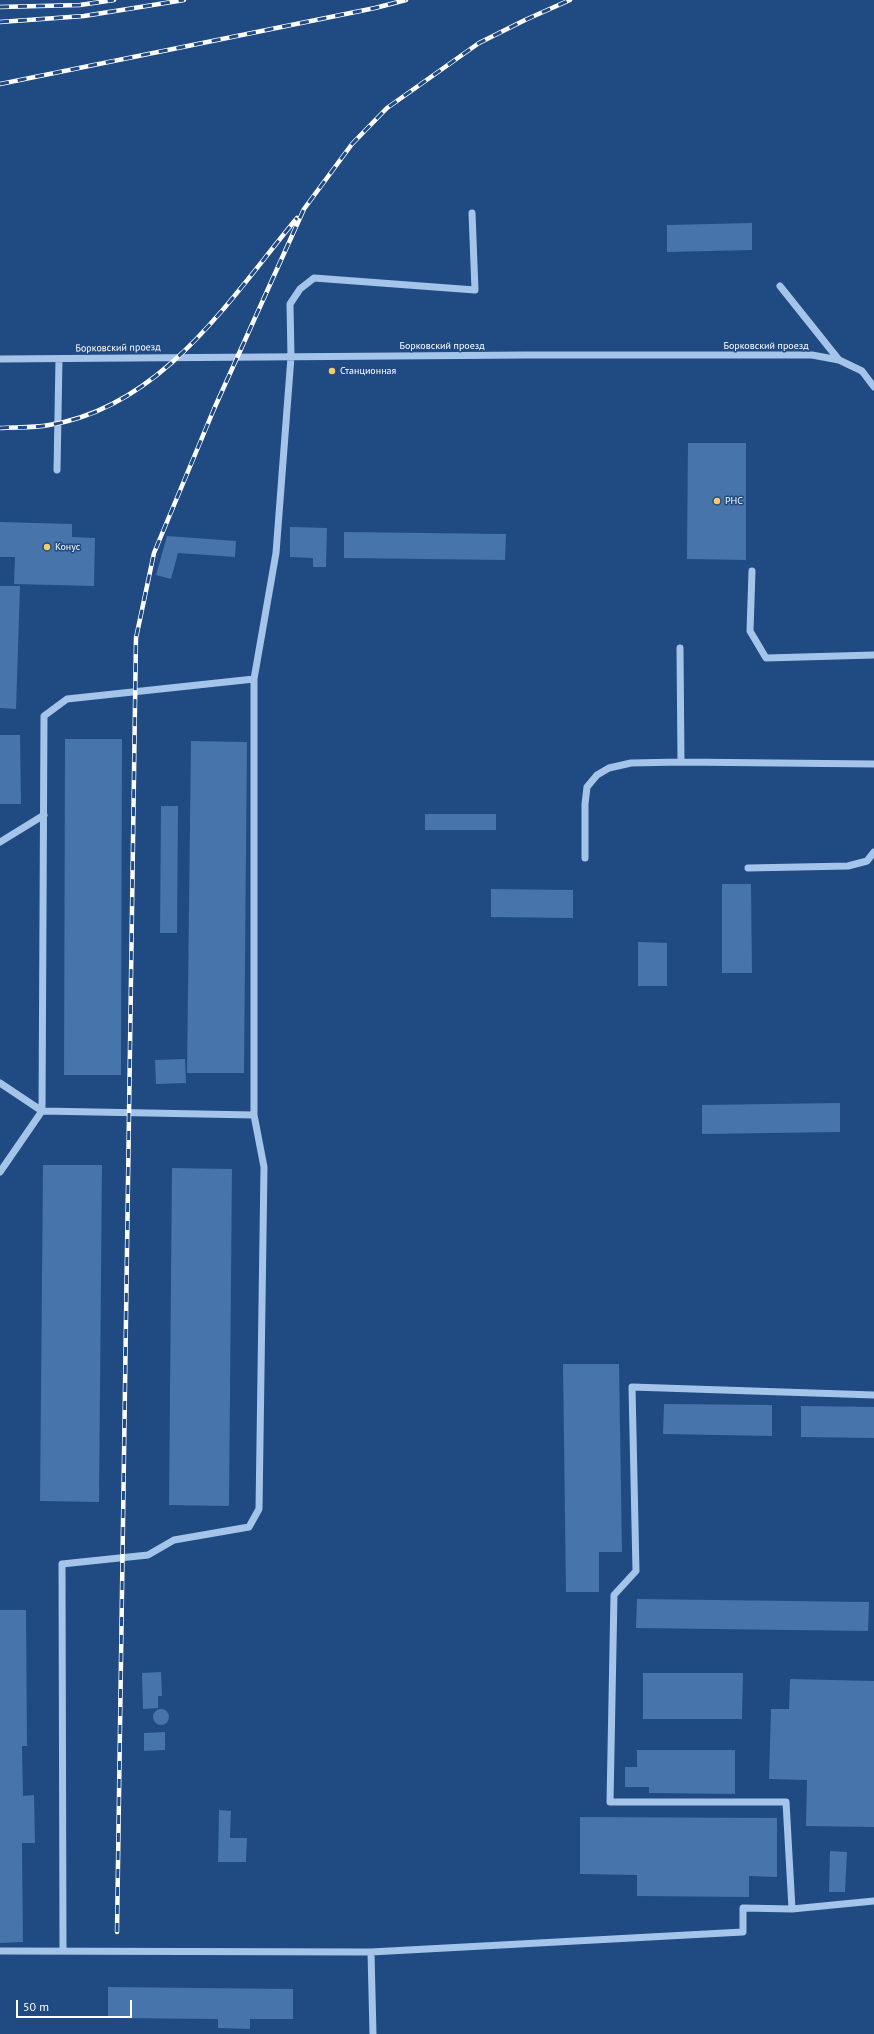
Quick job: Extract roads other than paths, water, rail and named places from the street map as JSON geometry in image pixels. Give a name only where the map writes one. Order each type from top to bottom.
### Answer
[{"type":"street","points":[[63,1951],[62,1564],[148,1555],[174,1540],[249,1527],[258,1509],[264,1167],[254,1115],[254,679],[276,553],[291,357],[290,304],[300,289],[314,278],[475,290],[472,213]]},
{"type":"street","points":[[780,286],[839,360]]},
{"type":"street","name":"Борковский проезд","points":[[0,359],[804,355],[839,360],[862,371],[874,387]]},
{"type":"street","points":[[57,470],[59,359]]},
{"type":"street","points":[[752,571],[750,631],[766,658],[874,655]]},
{"type":"street","points":[[680,648],[681,762]]},
{"type":"street","points":[[0,1172],[42,1111],[44,716],[67,699],[254,679]]},
{"type":"street","points":[[585,858],[587,787],[597,775],[609,768],[630,763],[681,762],[874,764]]},
{"type":"street","points":[[0,842],[44,815]]},
{"type":"street","points":[[748,868],[848,866],[866,861],[874,852]]},
{"type":"street","points":[[0,1083],[42,1111],[254,1115]]},
{"type":"street","points":[[792,1909],[786,1802],[610,1802],[614,1594],[636,1571],[632,1387],[874,1395]]},
{"type":"street","points":[[0,1951],[371,1952],[743,1932],[743,1908],[792,1909],[874,1901]]},
{"type":"street","points":[[371,1952],[373,2034]]},
{"type":"railway","points":[[0,7],[80,5],[114,0]]},
{"type":"railway","points":[[0,22],[84,16],[184,0]]},
{"type":"railway","points":[[0,84],[375,8],[406,0]]},
{"type":"railway","points":[[117,1932],[136,638],[154,553],[214,409],[304,209],[352,144],[387,108],[479,43],[570,0]]},
{"type":"railway","points":[[0,428],[49,425],[89,414],[126,397],[159,373],[190,346],[218,315],[297,218]]},
{"type":"place","name":"Станционная","points":[[332,371]]},
{"type":"place","name":"РНС","points":[[717,501]]},
{"type":"place","name":"Конус","points":[[47,547]]}]
